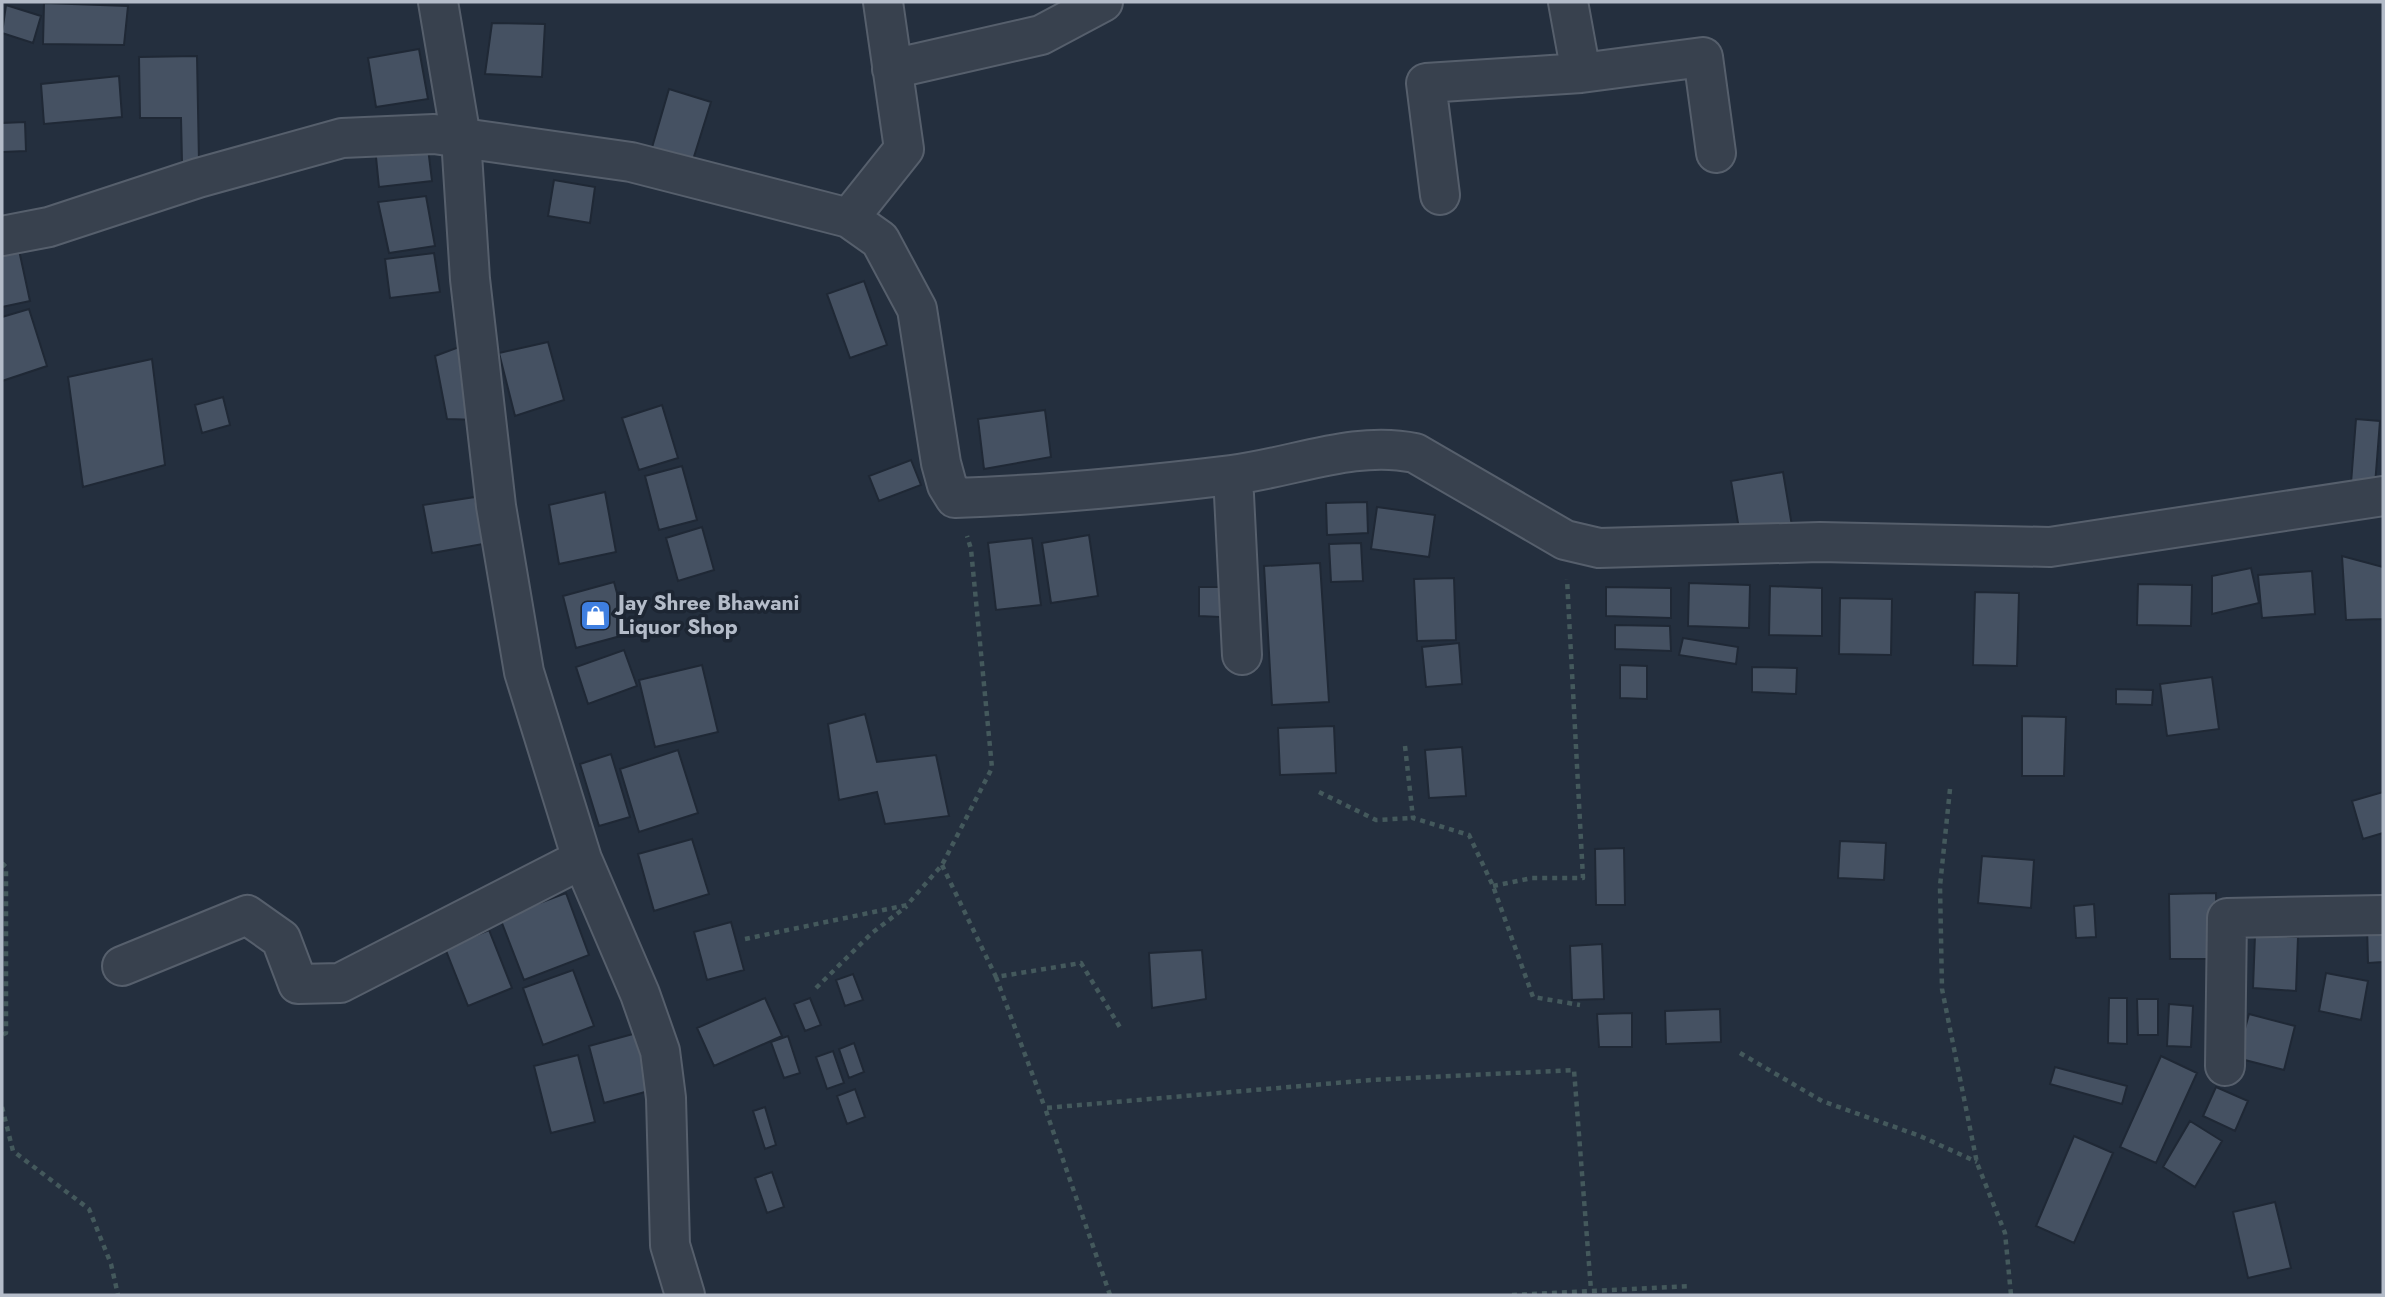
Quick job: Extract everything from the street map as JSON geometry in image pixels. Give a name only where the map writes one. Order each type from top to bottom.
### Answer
[{"type":"street","points":[[438,2],[461,138],[470,279],[496,506],[522,659],[582,859],[640,994],[660,1051],[666,1098],[670,1245],[685,1295]]},
{"type":"street","points":[[849,218],[904,149],[883,2]]},
{"type":"street","points":[[892,69],[1041,35],[1103,2]]},
{"type":"street","points":[[1568,2],[1581,73]]},
{"type":"street","points":[[1440,195],[1426,83],[1581,73],[1703,57],[1716,153]]},
{"type":"street","points":[[2,236],[49,227],[198,178],[342,138],[434,134],[631,162],[849,218],[880,240],[917,309],[941,463],[947,485],[955,498],[1233,475],[1370,449],[1395,449],[1415,453],[1564,540],[1599,548],[1820,542],[2050,547],[2383,496]]},
{"type":"street","points":[[1233,475],[1242,655]]},
{"type":"street","points":[[121,966],[247,915],[281,939],[298,984],[340,983],[582,859]]},
{"type":"street","points":[[2225,1066],[2227,918],[2383,915]]},
{"type":"path","points":[[816,988],[872,933],[907,905],[942,865],[992,768],[971,549],[955,498]]},
{"type":"path","points":[[1493,886],[1532,878],[1583,878],[1564,540]]},
{"type":"path","points":[[1405,746],[1413,818]]},
{"type":"path","points":[[1950,789],[1940,886],[1942,989],[1977,1163],[2005,1233],[2011,1295]]},
{"type":"path","points":[[1319,792],[1376,820],[1413,818],[1469,835],[1493,886],[1533,997],[1580,1004]]},
{"type":"path","points":[[2,863],[6,867],[6,1033],[2,1035]]},
{"type":"path","points":[[942,865],[996,978],[1045,1108],[1110,1295]]},
{"type":"path","points":[[745,939],[907,905]]},
{"type":"path","points":[[996,978],[1081,962],[1121,1029]]},
{"type":"path","points":[[1740,1053],[1822,1101],[1920,1136],[1977,1163]]},
{"type":"path","points":[[1045,1108],[1371,1080],[1574,1070],[1591,1290]]},
{"type":"path","points":[[2,1107],[13,1151],[89,1209],[111,1264],[118,1295]]},
{"type":"path","points":[[1513,1295],[1690,1286]]},
{"type":"building","points":[[44,3],[128,6],[124,45],[43,44]]},
{"type":"building","points":[[6,5],[41,16],[33,43],[2,33]]},
{"type":"building","points":[[492,23],[545,24],[542,77],[485,74]]},
{"type":"building","points":[[419,49],[428,99],[376,107],[368,58]]},
{"type":"building","points":[[197,56],[199,162],[182,162],[181,118],[140,118],[139,57]]},
{"type":"building","points":[[119,76],[122,117],[44,124],[41,84]]},
{"type":"building","points":[[669,89],[711,102],[692,163],[651,151]]},
{"type":"building","points":[[25,122],[26,151],[2,152],[2,123]]},
{"type":"building","points":[[427,140],[432,181],[379,187],[375,147]]},
{"type":"building","points":[[554,180],[595,187],[590,223],[548,216]]},
{"type":"building","points":[[426,196],[435,246],[389,253],[378,202]]},
{"type":"building","points":[[19,250],[30,301],[2,307],[2,254]]},
{"type":"building","points":[[434,253],[440,292],[390,298],[385,259]]},
{"type":"building","points":[[864,281],[887,345],[850,358],[827,294]]},
{"type":"building","points":[[29,309],[47,366],[2,381],[2,317]]},
{"type":"building","points":[[548,342],[564,400],[515,416],[499,353]]},
{"type":"building","points":[[467,344],[479,420],[447,419],[435,356]]},
{"type":"building","points":[[152,359],[165,465],[83,487],[68,377]]},
{"type":"building","points":[[223,397],[230,425],[202,433],[195,405]]},
{"type":"building","points":[[662,405],[678,458],[639,470],[622,418]]},
{"type":"building","points":[[1045,410],[1051,457],[984,469],[978,419]]},
{"type":"building","points":[[2356,419],[2380,421],[2375,485],[2351,483]]},
{"type":"building","points":[[911,460],[921,485],[879,501],[869,476]]},
{"type":"building","points":[[682,466],[697,520],[659,530],[645,476]]},
{"type":"building","points":[[1783,472],[1792,526],[1740,535],[1731,481]]},
{"type":"building","points":[[605,492],[616,552],[559,564],[549,505]]},
{"type":"building","points":[[475,497],[483,544],[432,553],[423,505]]},
{"type":"building","points":[[1367,502],[1368,533],[1327,535],[1326,503]]},
{"type":"building","points":[[1377,507],[1435,515],[1429,557],[1371,549]]},
{"type":"building","points":[[702,527],[714,570],[678,581],[666,538]]},
{"type":"building","points":[[1089,535],[1098,596],[1051,603],[1042,543]]},
{"type":"building","points":[[1032,538],[1041,605],[996,610],[988,543]]},
{"type":"building","points":[[1361,543],[1363,581],[1331,582],[1329,544]]},
{"type":"building","points":[[2342,556],[2383,567],[2383,619],[2346,620]]},
{"type":"building","points":[[1320,563],[1329,702],[1272,705],[1264,566]]},
{"type":"building","points":[[2251,568],[2259,603],[2212,614],[2212,576]]},
{"type":"building","points":[[2312,571],[2315,614],[2262,618],[2258,575]]},
{"type":"building","points":[[1454,578],[1456,640],[1417,641],[1414,579]]},
{"type":"building","name":"Jay Shree Bhawani Liquor Shop","points":[[614,582],[628,634],[576,648],[563,596]]},
{"type":"building","points":[[1689,583],[1750,585],[1749,628],[1688,626]]},
{"type":"building","points":[[2138,584],[2192,585],[2191,626],[2137,625]]},
{"type":"building","points":[[1770,586],[1822,588],[1822,636],[1769,635]]},
{"type":"building","points":[[1199,587],[1220,587],[1220,617],[1199,616]]},
{"type":"building","points":[[1606,587],[1671,588],[1671,618],[1606,616]]},
{"type":"building","points":[[1975,592],[2019,593],[2017,666],[1973,665]]},
{"type":"building","points":[[1840,598],[1892,599],[1891,655],[1839,654]]},
{"type":"building","points":[[1615,625],[1670,626],[1671,651],[1615,649]]},
{"type":"building","points":[[1683,638],[1738,647],[1736,664],[1679,655]]},
{"type":"building","points":[[1459,643],[1462,684],[1426,687],[1422,647]]},
{"type":"building","points":[[624,650],[637,686],[588,704],[576,667]]},
{"type":"building","points":[[702,665],[718,732],[655,747],[639,680]]},
{"type":"building","points":[[1620,665],[1647,666],[1647,699],[1620,698]]},
{"type":"building","points":[[1752,667],[1797,668],[1796,694],[1752,692]]},
{"type":"building","points":[[2212,677],[2219,729],[2167,736],[2160,684]]},
{"type":"building","points":[[2116,689],[2153,690],[2152,705],[2116,704]]},
{"type":"building","points":[[865,714],[877,762],[936,755],[949,816],[885,824],[877,792],[839,800],[828,724]]},
{"type":"building","points":[[2022,716],[2066,717],[2064,776],[2022,776]]},
{"type":"building","points":[[1334,726],[1336,773],[1280,775],[1278,728]]},
{"type":"building","points":[[1462,747],[1466,796],[1429,798],[1425,750]]},
{"type":"building","points":[[678,750],[698,813],[639,832],[620,769]]},
{"type":"building","points":[[611,754],[630,817],[599,826],[580,764]]},
{"type":"building","points":[[2383,792],[2383,833],[2363,839],[2352,801]]},
{"type":"building","points":[[692,839],[709,894],[654,911],[638,854]]},
{"type":"building","points":[[1840,841],[1886,843],[1884,880],[1838,878]]},
{"type":"building","points":[[1624,848],[1625,905],[1596,905],[1595,849]]},
{"type":"building","points":[[1982,856],[2034,860],[2031,908],[1978,903]]},
{"type":"building","points":[[566,893],[589,955],[524,980],[500,918]]},
{"type":"building","points":[[2216,893],[2217,959],[2170,959],[2169,894]]},
{"type":"building","points":[[2094,904],[2096,937],[2076,938],[2074,906]]},
{"type":"building","points":[[731,922],[744,970],[707,980],[694,932]]},
{"type":"building","points":[[2367,926],[2383,926],[2383,962],[2368,963]]},
{"type":"building","points":[[489,930],[512,988],[468,1006],[445,948]]},
{"type":"building","points":[[2255,935],[2298,937],[2296,991],[2253,988]]},
{"type":"building","points":[[1602,944],[1604,999],[1572,1000],[1570,946]]},
{"type":"building","points":[[1202,950],[1206,999],[1152,1008],[1149,953]]},
{"type":"building","points":[[573,970],[594,1026],[543,1045],[523,988]]},
{"type":"building","points":[[2326,973],[2368,981],[2361,1020],[2319,1011]]},
{"type":"building","points":[[853,974],[863,1000],[845,1006],[836,980]]},
{"type":"building","points":[[765,998],[782,1036],[714,1066],[697,1028]]},
{"type":"building","points":[[810,998],[821,1025],[805,1031],[794,1004]]},
{"type":"building","points":[[2109,998],[2127,998],[2127,1044],[2108,1043]]},
{"type":"building","points":[[2137,999],[2158,999],[2158,1035],[2138,1035]]},
{"type":"building","points":[[2169,1004],[2193,1006],[2191,1047],[2167,1046]]},
{"type":"building","points":[[1720,1009],[1721,1042],[1666,1044],[1665,1011]]},
{"type":"building","points":[[1632,1013],[1632,1047],[1599,1047],[1597,1014]]},
{"type":"building","points":[[2249,1014],[2295,1026],[2284,1070],[2237,1058]]},
{"type":"building","points":[[644,1031],[660,1088],[604,1103],[589,1046]]},
{"type":"building","points":[[788,1036],[800,1073],[784,1078],[771,1042]]},
{"type":"building","points":[[854,1043],[864,1072],[849,1078],[839,1049]]},
{"type":"building","points":[[833,1051],[844,1083],[827,1089],[816,1057]]},
{"type":"building","points":[[578,1055],[595,1122],[551,1133],[534,1066]]},
{"type":"building","points":[[2161,1056],[2197,1073],[2156,1163],[2120,1147]]},
{"type":"building","points":[[2055,1067],[2127,1086],[2122,1104],[2050,1084]]},
{"type":"building","points":[[2216,1087],[2248,1101],[2235,1131],[2203,1116]]},
{"type":"building","points":[[855,1089],[865,1117],[847,1124],[837,1096]]},
{"type":"building","points":[[765,1107],[776,1145],[765,1149],[753,1111]]},
{"type":"building","points":[[2190,1121],[2222,1141],[2195,1187],[2163,1167]]},
{"type":"building","points":[[2074,1136],[2113,1153],[2074,1243],[2036,1226]]},
{"type":"building","points":[[772,1172],[784,1207],[767,1213],[755,1178]]},
{"type":"building","points":[[2275,1202],[2291,1268],[2248,1278],[2233,1212]]},
{"type":"place","name":"Jay Shree Bhawani Liquor Shop","points":[[595,615]]}]
